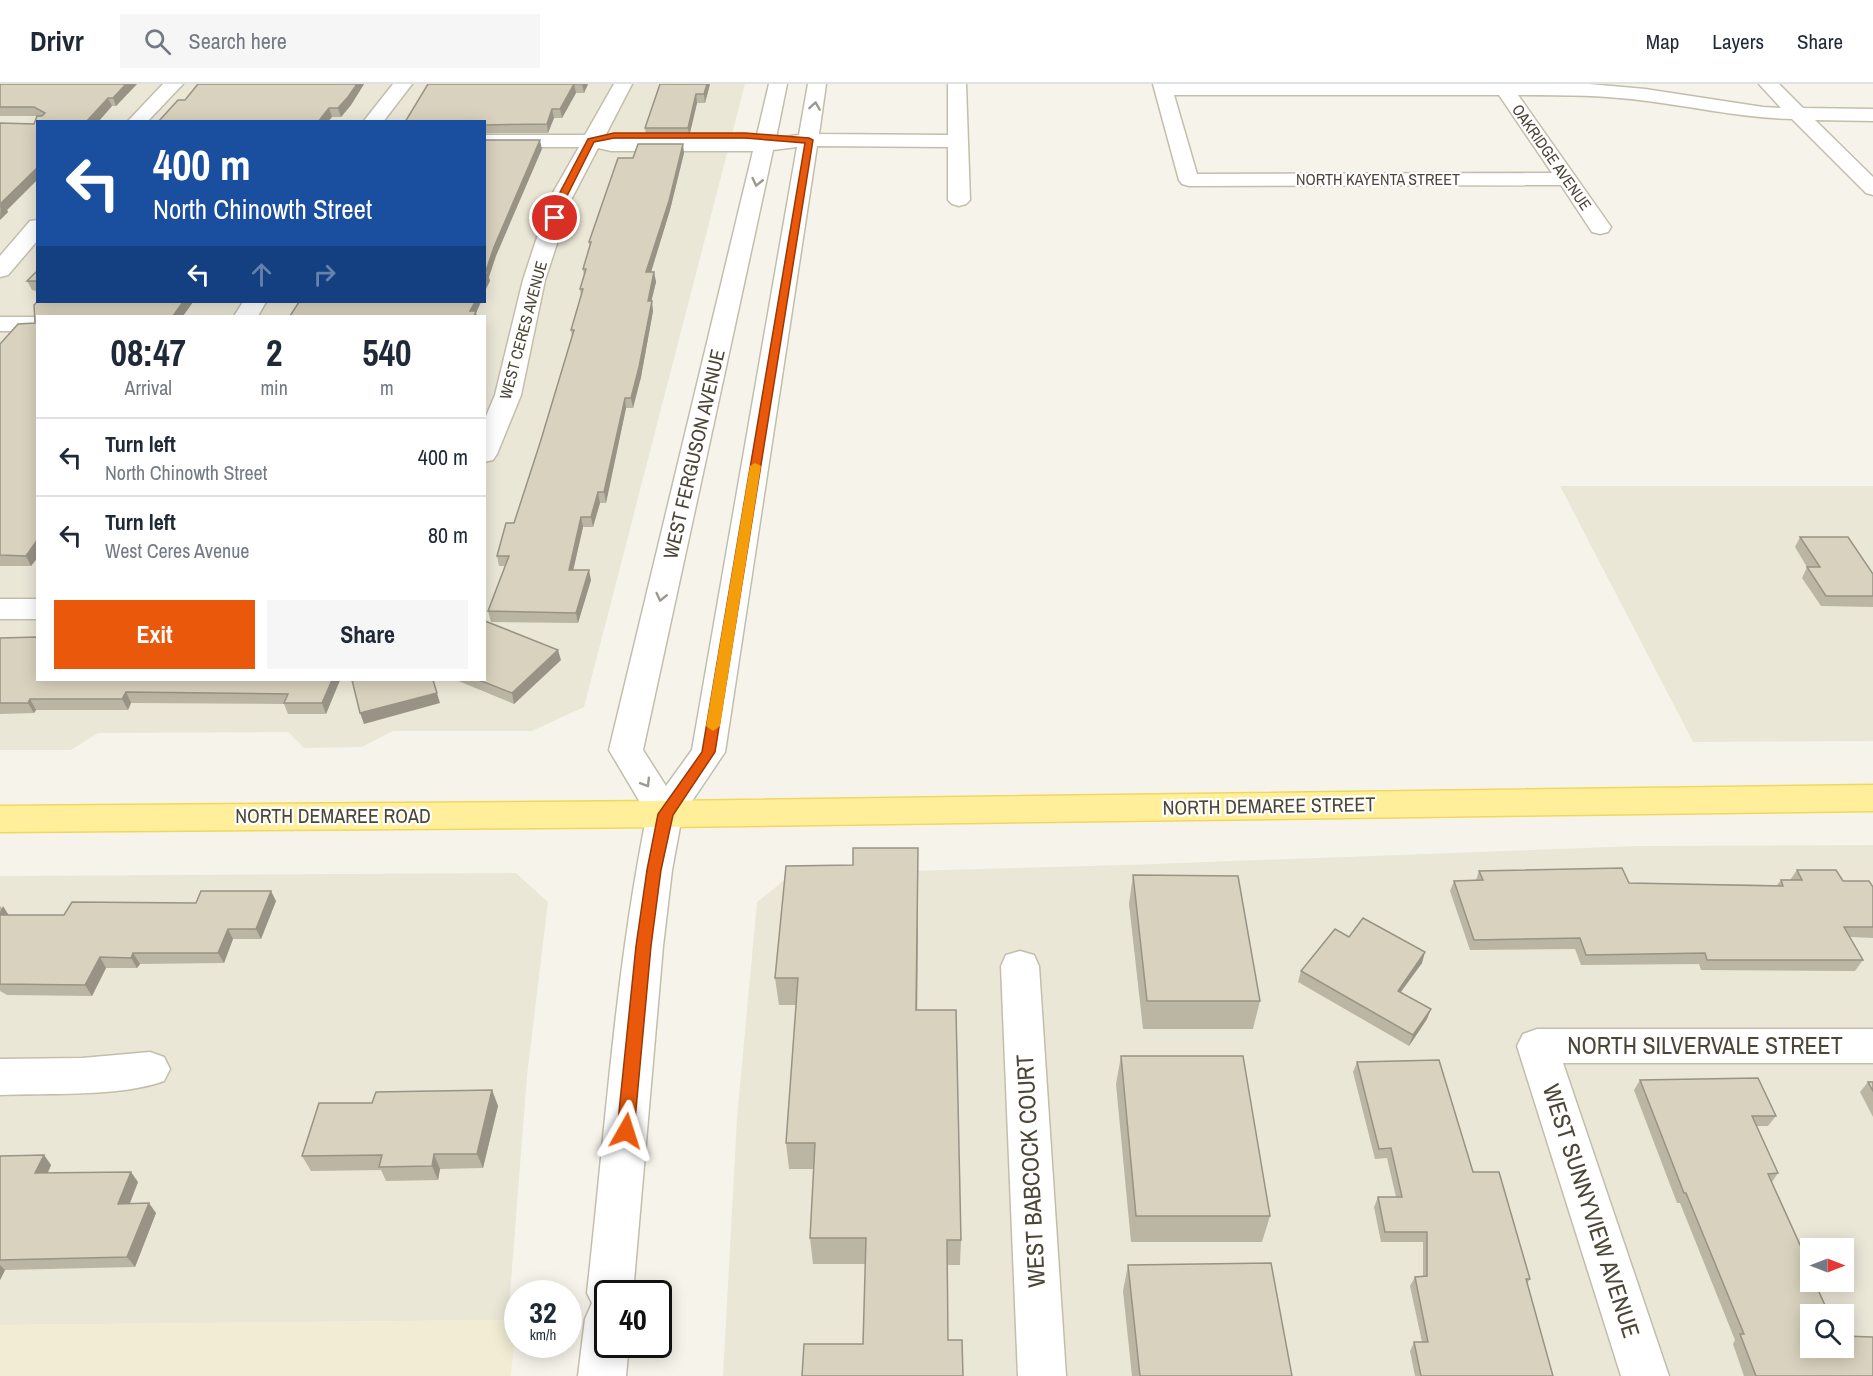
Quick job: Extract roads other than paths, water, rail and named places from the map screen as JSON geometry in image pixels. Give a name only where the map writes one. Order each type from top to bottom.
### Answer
[{"type":"main road","name":"NORTH DEMAREE STREET","points":[[666,814],[1873,798]]},
{"type":"main road","name":"NORTH DEMAREE ROAD","points":[[0,819],[666,814]]},
{"type":"street","points":[[138,120],[174,84]]},
{"type":"street","points":[[374,120],[403,84]]},
{"type":"street","name":"WEST CERES AVENUE","points":[[486,449],[508,395],[534,280],[561,198],[623,84]]},
{"type":"street","name":"WEST FERGUSON AVENUE","points":[[666,814],[626,750],[778,84]]},
{"type":"street","points":[[611,1280],[644,946],[654,870],[666,814],[708,752],[818,84]]},
{"type":"street","points":[[957,84],[959,201]]},
{"type":"street","points":[[1768,84],[1873,189]]},
{"type":"street","points":[[1162,87],[1504,88],[1615,92],[1731,110],[1799,115],[1873,116]]},
{"type":"street","name":"NORTH KAYENTA STREET","points":[[1162,87],[1188,180],[1568,179]]},
{"type":"street","name":"OAKRIDGE AVENUE","points":[[1504,88],[1600,226]]},
{"type":"street","points":[[486,141],[591,141],[611,145],[766,140],[958,141]]},
{"type":"street","points":[[0,270],[36,228]]},
{"type":"street","points":[[0,324],[36,324]]},
{"type":"street","points":[[0,609],[36,609]]},
{"type":"street","name":"WEST BABCOCK COURT","points":[[1020,966],[1042,1376]]},
{"type":"street","name":"NORTH SILVERVALE STREET","points":[[1537,1046],[1873,1046]]},
{"type":"street","name":"WEST SUNNYVIEW AVENUE","points":[[1537,1046],[1645,1376]]},
{"type":"street","points":[[0,1077],[82,1075],[150,1069]]},
{"type":"street","points":[[602,1376],[604,1358]]}]
